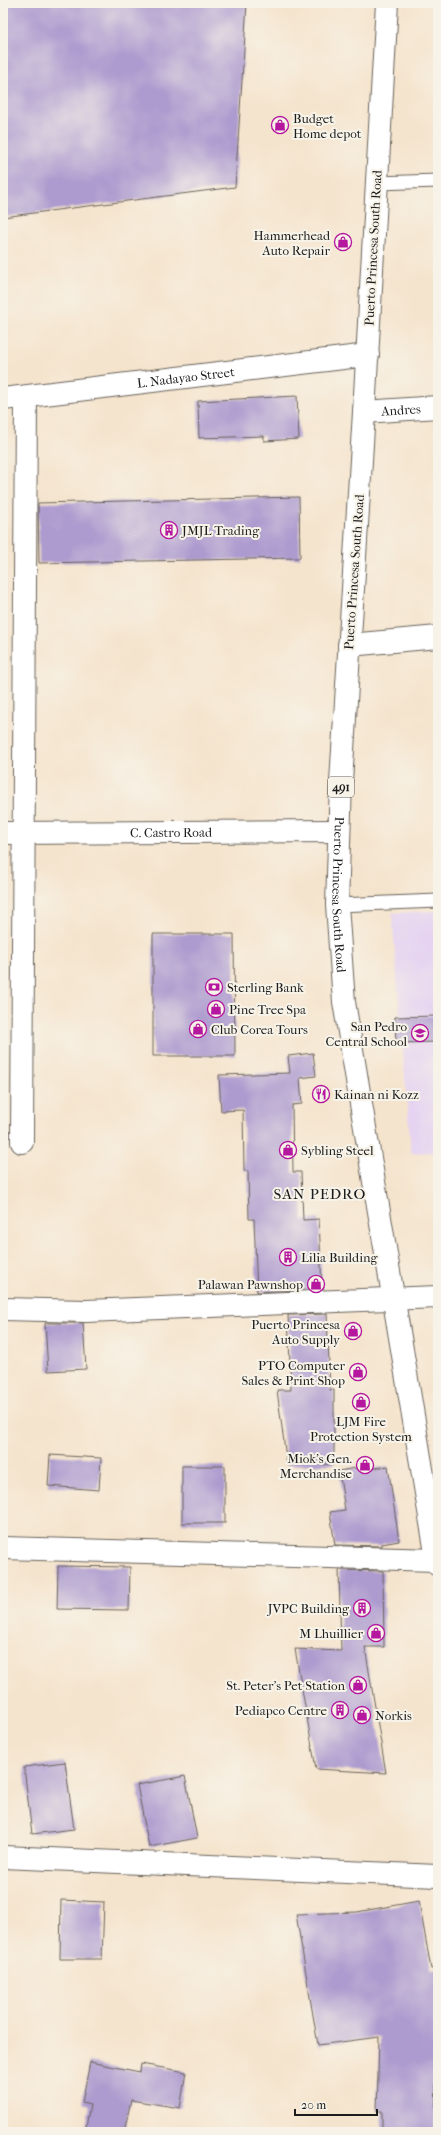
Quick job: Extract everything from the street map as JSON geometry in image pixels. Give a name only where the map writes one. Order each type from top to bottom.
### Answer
[{"type":"street","name":"Puerto Princesa South Road","points":[[387,3],[368,356],[348,645],[337,906],[344,1002],[438,1562]]},
{"type":"street","name":"L. Nadayao Street","points":[[3,399],[368,356]]},
{"type":"street","points":[[22,1142],[25,833],[26,396]]},
{"type":"street","name":"Andres","points":[[364,412],[438,407]]},
{"type":"street","points":[[348,645],[438,637]]},
{"type":"street","name":"C. Castro Road","points":[[3,833],[339,831]]},
{"type":"street","points":[[3,1309],[86,1311],[438,1297]]},
{"type":"street","points":[[3,1548],[438,1562]]},
{"type":"street","points":[[3,1857],[438,1876]]},
{"type":"lane","points":[[377,183],[438,180]]},
{"type":"lane","points":[[337,906],[438,901]]},
{"type":"shaded area","name":"San Pedro Central School","points":[[438,911],[438,1152],[411,1153],[392,913]]},
{"type":"building","points":[[3,3],[247,3],[235,187],[3,217]]},
{"type":"building","points":[[297,396],[299,439],[264,441],[264,436],[199,438],[198,401]]},
{"type":"building","name":"JMJL Trading","points":[[299,497],[300,558],[39,563],[38,503]]},
{"type":"building","points":[[153,934],[234,934],[235,1056],[153,1056]]},
{"type":"building","points":[[438,1016],[438,1042],[396,1043],[395,1017]]},
{"type":"building","points":[[313,1053],[316,1076],[300,1078],[302,1104],[292,1105],[293,1172],[301,1172],[303,1220],[319,1219],[322,1289],[257,1292],[254,1219],[249,1219],[248,1171],[244,1171],[243,1110],[221,1111],[219,1075],[290,1073],[288,1056]]},
{"type":"building","points":[[327,1314],[330,1390],[334,1390],[334,1464],[287,1465],[277,1390],[291,1390],[288,1315]]},
{"type":"building","points":[[45,1323],[83,1323],[86,1369],[48,1371]]},
{"type":"building","points":[[50,1455],[101,1458],[99,1490],[48,1486]]},
{"type":"building","points":[[182,1466],[225,1466],[225,1523],[182,1523]]},
{"type":"building","points":[[388,1466],[399,1541],[382,1544],[382,1546],[335,1545],[330,1512],[345,1510],[339,1471],[360,1467],[361,1470]]},
{"type":"building","points":[[58,1566],[130,1567],[129,1610],[57,1609]]},
{"type":"building","name":"Pediapco Centre","points":[[339,1570],[383,1571],[384,1647],[365,1647],[386,1773],[316,1769],[295,1649],[341,1651]]},
{"type":"building","points":[[65,1762],[74,1829],[32,1834],[24,1767]]},
{"type":"building","points":[[185,1776],[197,1838],[149,1847],[137,1785]]},
{"type":"building","points":[[61,1900],[104,1902],[102,1959],[60,1959]]},
{"type":"building","points":[[419,1901],[431,1969],[438,1968],[435,2132],[382,2132],[382,2111],[377,2111],[379,2037],[318,2045],[296,1914],[357,1912]]},
{"type":"building","points":[[90,2062],[140,2072],[141,2064],[186,2072],[180,2108],[131,2100],[124,2132],[85,2132],[90,2105],[82,2103]]},
{"type":"place","name":"Budget Home depot","points":[[280,125]]},
{"type":"place","name":"Hammerhead Auto Repair","points":[[343,242]]},
{"type":"place","name":"JMJL Trading","points":[[169,530]]},
{"type":"place","name":"Sterling Bank","points":[[214,987]]},
{"type":"place","name":"Pine Tree Spa","points":[[216,1009]]},
{"type":"place","name":"Club Corea Tours","points":[[198,1029]]},
{"type":"place","name":"San Pedro Central School","points":[[420,1033]]},
{"type":"place","name":"Kainan ni Kozz","points":[[321,1094]]},
{"type":"place","name":"Sybling Steel","points":[[288,1150]]},
{"type":"place","name":"Lilia Building","points":[[288,1257]]},
{"type":"place","name":"Palawan Pawnshop","points":[[316,1284]]},
{"type":"place","name":"Puerto Princesa Auto Supply","points":[[353,1331]]},
{"type":"place","name":"PTO Computer Sales & Print Shop","points":[[358,1372]]},
{"type":"place","name":"LJM Fire Protection System","points":[[361,1402]]},
{"type":"place","name":"Miok's Gen. Merchandise","points":[[365,1465]]},
{"type":"place","name":"JVPC Building","points":[[362,1608]]},
{"type":"place","name":"M Lhuillier","points":[[376,1633]]},
{"type":"place","name":"St. Peter's Pet Station","points":[[358,1685]]},
{"type":"place","name":"Pediapco Centre","points":[[340,1710]]},
{"type":"place","name":"Norkis","points":[[362,1715]]},
{"type":"district","name":"SAN PEDRO","points":[[320,1194]]}]
